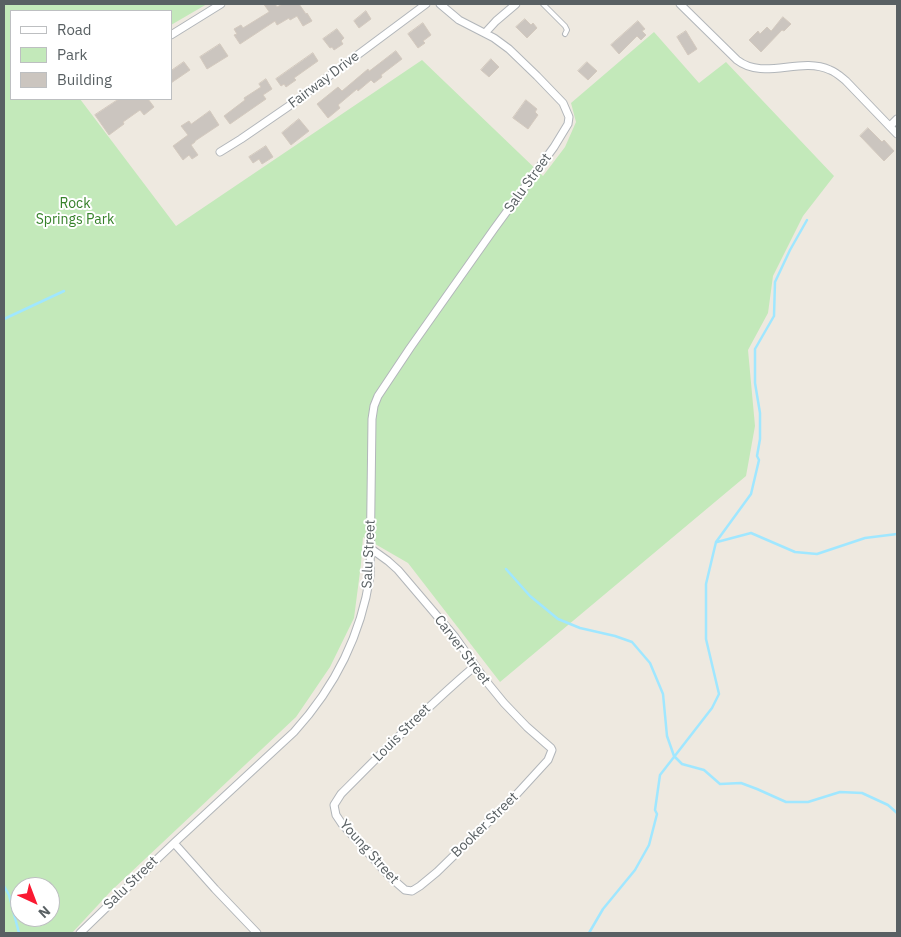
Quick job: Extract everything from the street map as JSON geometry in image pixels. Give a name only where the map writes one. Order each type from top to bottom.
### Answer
[{"type":"street","points":[[172,34],[221,4]]},
{"type":"street","name":"Fairway Drive","points":[[220,152],[289,106],[426,4]]},
{"type":"street","points":[[440,4],[459,20],[485,33],[516,4]]},
{"type":"street","points":[[680,4],[747,67],[758,69],[819,66],[837,73],[897,134]]},
{"type":"street","name":"Salu Street","points":[[80,933],[294,732],[322,698],[342,665],[360,620],[368,584],[372,419],[378,396],[463,273],[554,147],[568,124],[567,110],[556,94],[509,50],[485,33]]},
{"type":"street","points":[[890,126],[897,120]]},
{"type":"street","name":"Carver Street","points":[[370,548],[398,570],[455,637],[504,703],[550,748],[551,753]]},
{"type":"street","name":"Louis Street","points":[[334,805],[341,794],[406,729],[445,691],[475,666]]},
{"type":"street","name":"Booker Street","points":[[412,892],[437,872],[515,796],[539,771],[551,753]]},
{"type":"street","name":"Young Street","points":[[334,805],[336,815],[363,849],[402,888],[412,892]]},
{"type":"street","points":[[174,843],[258,933]]},
{"type":"lane","points":[[543,4],[565,26],[567,30],[565,34]]},
{"type":"green space","name":"Rock Springs Park","points":[[4,4],[207,4],[172,24],[172,10],[10,10],[10,100],[81,100],[176,226],[422,60],[543,176],[565,147],[576,122],[571,103],[654,32],[699,83],[726,62],[834,176],[803,216],[773,276],[768,313],[748,350],[755,426],[746,476],[500,682],[408,563],[363,537],[354,618],[330,667],[296,717],[111,891],[72,933],[4,933]]},
{"type":"building","points":[[264,4],[275,4],[277,7],[283,4],[299,4],[312,21],[303,26],[297,16],[277,25],[275,21],[240,44],[234,35],[237,34],[234,29],[241,25],[243,28],[269,12]]},
{"type":"building","points":[[366,11],[371,19],[359,28],[354,21]]},
{"type":"building","points":[[783,17],[791,24],[784,31],[782,30],[761,52],[749,40],[758,31],[760,34],[767,27],[771,31]]},
{"type":"building","points":[[525,19],[531,25],[533,23],[537,28],[527,38],[516,27]]},
{"type":"building","points":[[638,21],[645,29],[642,31],[646,35],[641,40],[637,36],[619,54],[611,45]]},
{"type":"building","points":[[423,23],[431,35],[418,48],[408,34]]},
{"type":"building","points":[[337,29],[344,38],[341,41],[343,44],[334,50],[323,39]]},
{"type":"building","points":[[686,31],[697,49],[688,55],[677,37]]},
{"type":"building","points":[[220,44],[228,56],[207,69],[200,57]]},
{"type":"building","points":[[396,51],[402,59],[381,75],[382,77],[374,83],[371,80],[358,91],[357,89],[338,105],[340,108],[328,118],[317,104],[338,87],[342,91],[368,69],[369,71]]},
{"type":"building","points":[[313,53],[318,61],[294,78],[296,80],[286,87],[284,84],[281,86],[276,79]]},
{"type":"building","points":[[491,59],[499,67],[489,77],[481,70]]},
{"type":"building","points":[[184,62],[190,70],[172,82],[172,70]]},
{"type":"building","points":[[587,62],[597,71],[588,80],[578,71]]},
{"type":"building","points":[[266,79],[272,89],[263,95],[266,99],[230,124],[224,116],[245,100],[244,98],[261,87],[259,84]]},
{"type":"building","points":[[118,100],[149,100],[154,107],[144,115],[140,110],[109,135],[95,115]]},
{"type":"building","points":[[526,100],[537,109],[535,112],[538,115],[528,129],[513,118]]},
{"type":"building","points":[[210,111],[219,125],[191,145],[198,155],[192,159],[189,155],[183,160],[173,146],[188,135],[181,126],[189,121],[191,124]]},
{"type":"building","points":[[299,119],[309,131],[291,145],[282,133]]},
{"type":"building","points":[[868,128],[882,142],[884,140],[894,151],[884,161],[860,136]]},
{"type":"building","points":[[266,146],[273,157],[262,164],[259,159],[253,163],[249,157]]},
{"type":"waterway","points":[[589,933],[603,909],[635,870],[649,845],[657,814],[655,810],[660,775],[712,708],[719,694],[706,639],[706,584],[716,542],[751,494],[759,460],[757,456],[760,439],[760,413],[755,383],[755,349],[774,316],[775,282],[807,220]]},
{"type":"waterway","points":[[4,319],[64,291]]},
{"type":"waterway","points":[[717,542],[751,533],[795,552],[817,554],[865,538],[897,534]]},
{"type":"waterway","points":[[506,569],[530,596],[558,619],[580,628],[632,642],[650,663],[663,694],[667,736],[674,756],[682,764],[704,770],[720,784],[741,783],[786,802],[808,802],[840,792],[862,793],[888,805],[897,813]]},
{"type":"waterway","points":[[4,886],[9,895],[19,933]]}]
